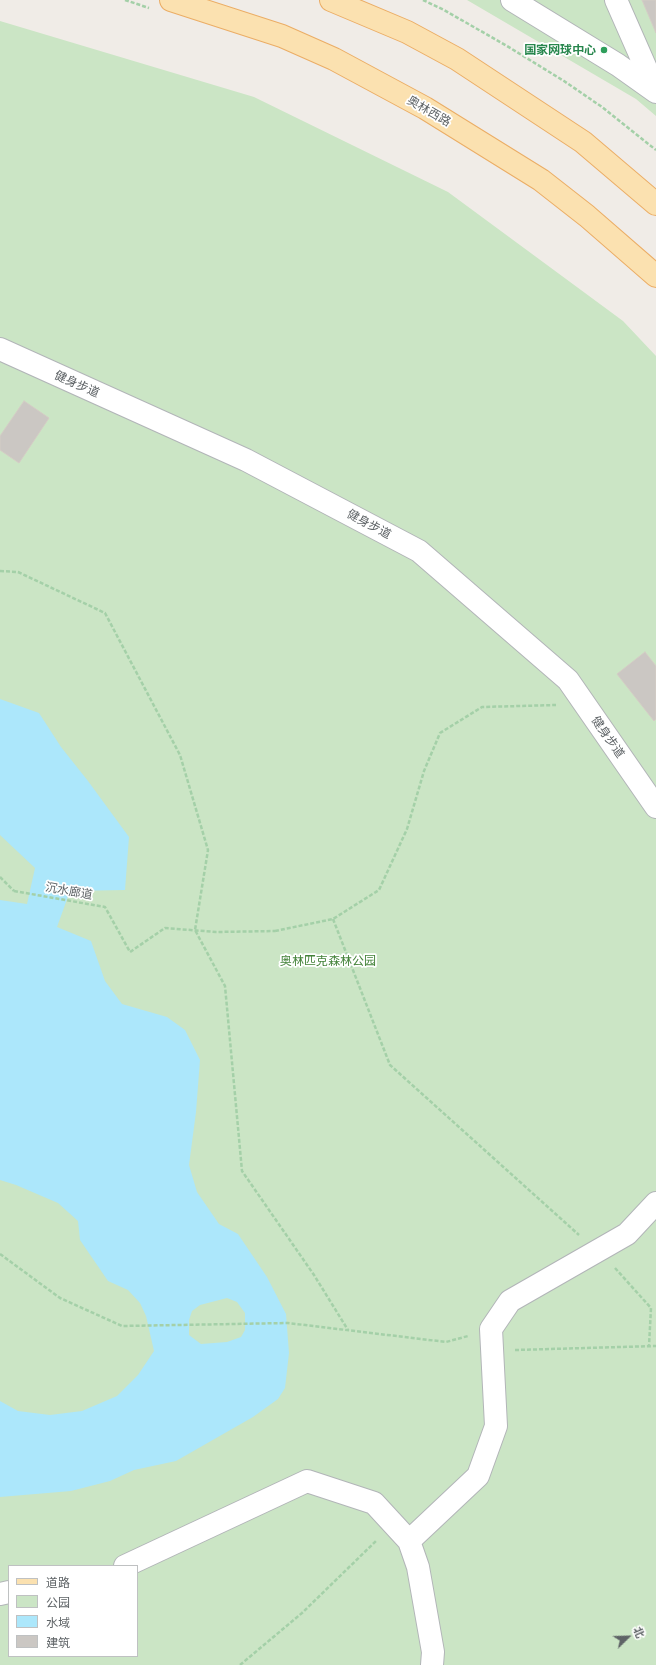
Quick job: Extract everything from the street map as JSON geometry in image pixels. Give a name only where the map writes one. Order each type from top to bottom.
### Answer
[{"type":"main road","points":[[331,0],[407,32],[457,59],[583,142],[656,204]]},
{"type":"main road","name":"奥林西路","points":[[163,5],[282,36],[334,59],[426,108],[541,180],[587,216],[656,276]]},
{"type":"street","points":[[512,0],[618,65],[656,92]]},
{"type":"street","points":[[616,0],[656,92]]},
{"type":"street","name":"健身步道","points":[[0,349],[246,460],[419,551],[568,680],[656,807]]},
{"type":"street","points":[[409,1541],[478,1476],[496,1426],[491,1329],[510,1300],[591,1245],[627,1234],[656,1203]]},
{"type":"street","points":[[127,1565],[307,1481],[374,1504],[409,1541],[418,1567],[433,1652],[432,1665]]},
{"type":"path","points":[[125,0],[163,5]]},
{"type":"path","points":[[423,0],[444,10],[507,46],[564,81],[602,107],[656,150]]},
{"type":"path","points":[[0,571],[18,572],[105,613],[180,755],[208,850],[195,930],[225,986],[242,1170],[314,1275],[348,1330]]},
{"type":"path","points":[[592,714],[553,704],[482,707],[440,733],[424,771],[407,829],[379,890],[333,919],[390,1065],[591,1245],[651,1308],[649,1346]]},
{"type":"path","name":"沉水廊道","points":[[0,877],[14,891],[105,907],[130,952],[165,928],[216,932],[275,931],[333,919]]},
{"type":"path","points":[[0,1254],[60,1298],[122,1326],[288,1323],[446,1342],[491,1329]]},
{"type":"path","points":[[536,1349],[656,1346]]},
{"type":"path","points":[[240,1665],[302,1613],[394,1524]]},
{"type":"green space","name":"国家网球中心","points":[[467,0],[656,0],[656,116],[636,99]]},
{"type":"green space","name":"奥林匹克森林公园","points":[[0,21],[254,97],[448,192],[623,321],[656,356],[656,1665],[0,1665]]},
{"type":"water","points":[[0,699],[39,713],[61,747],[129,837],[125,890],[70,891],[57,927],[91,941],[105,981],[122,1004],[167,1017],[185,1030],[200,1060],[196,1112],[189,1165],[197,1192],[219,1224],[238,1234],[267,1277],[286,1314],[289,1353],[285,1388],[278,1399],[253,1417],[176,1461],[134,1470],[110,1481],[71,1491],[0,1497],[0,1401],[18,1411],[50,1415],[82,1411],[117,1396],[138,1375],[154,1351],[146,1316],[140,1303],[128,1290],[108,1281],[80,1240],[78,1221],[58,1203],[16,1185],[0,1180],[0,900],[27,904],[35,868],[0,835]],"holes":[[[227,1298],[237,1302],[245,1313],[245,1330],[241,1337],[227,1342],[201,1344],[189,1335],[189,1320],[192,1311],[200,1305]]]},
{"type":"building","points":[[642,0],[656,0],[656,33]]},
{"type":"building","points":[[24,401],[49,418],[19,463],[0,450],[0,436]]},
{"type":"building","points":[[645,652],[656,666],[656,719],[654,721],[617,674]]},
{"type":"place","name":"国家网球中心","points":[[604,50]]}]
